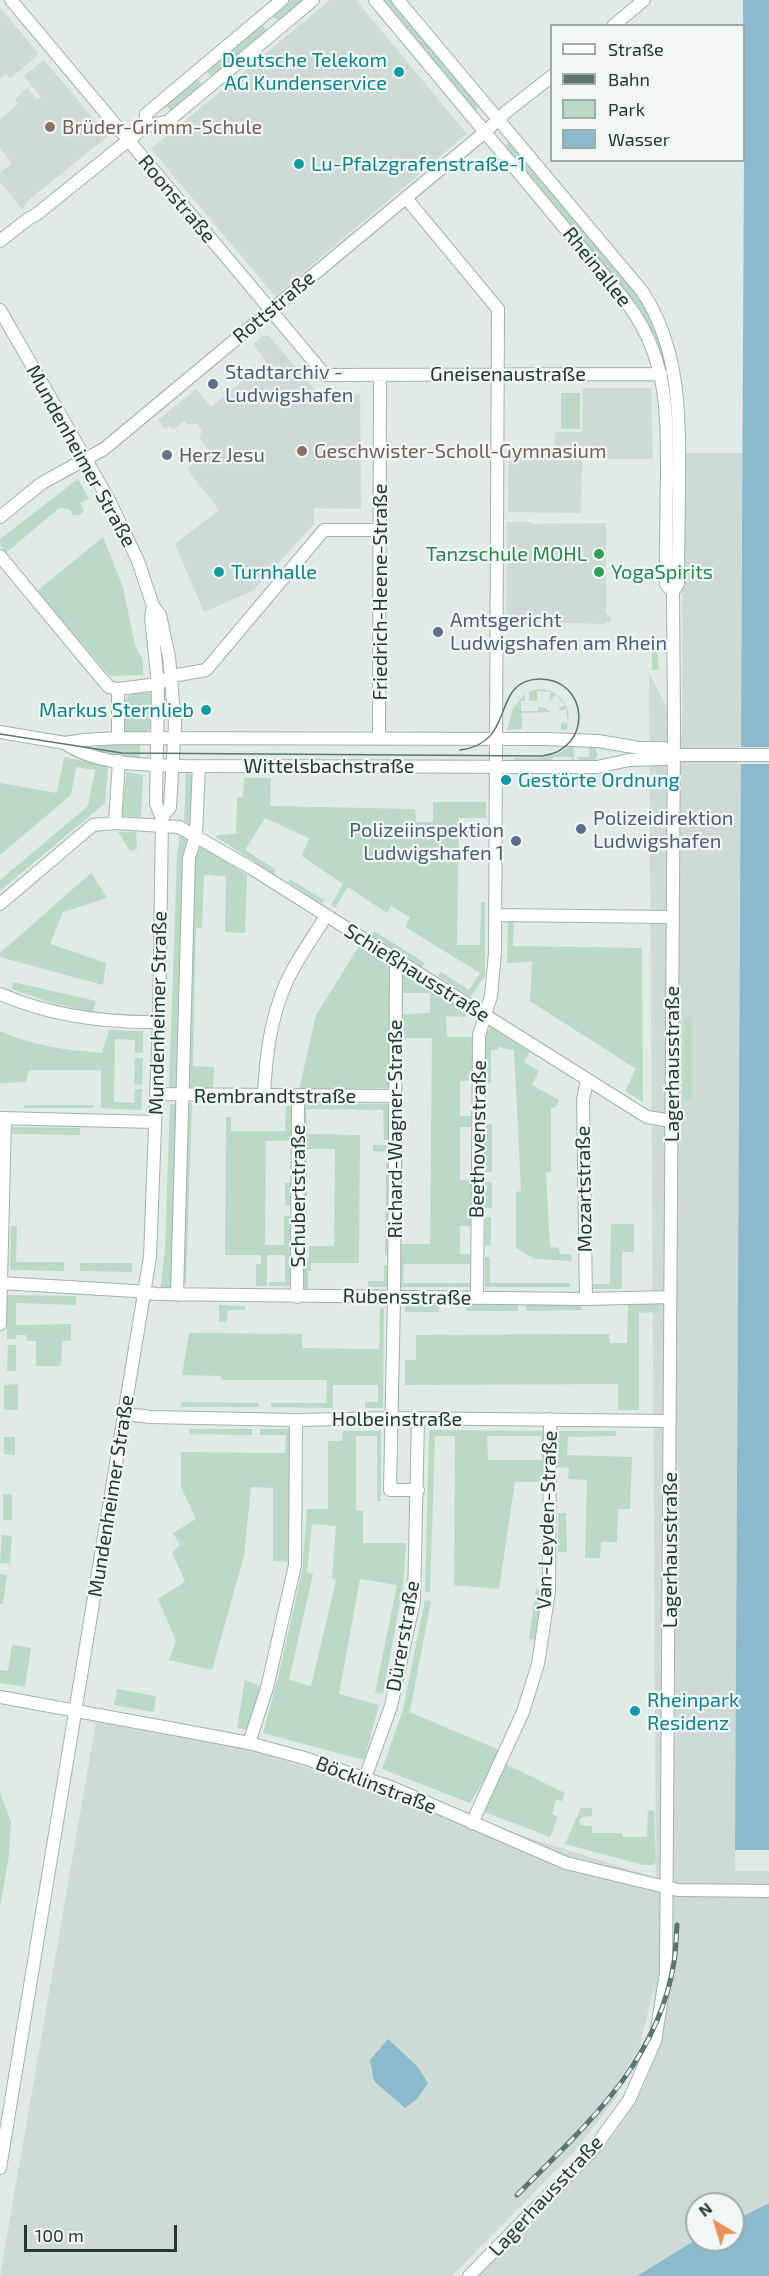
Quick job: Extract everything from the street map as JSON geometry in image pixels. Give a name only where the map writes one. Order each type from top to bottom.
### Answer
[{"type":"street","name":"Roonstraße","points":[[10,0],[325,375],[354,375]]},
{"type":"street","points":[[146,126],[146,114],[282,0]]},
{"type":"street","points":[[0,241],[146,126],[167,122],[313,0]]},
{"type":"street","name":"Rheinallee","points":[[375,0],[630,306],[649,338],[661,374],[673,459],[678,584],[673,592],[674,755]]},
{"type":"street","name":"Rheinallee","points":[[398,0],[630,276],[654,311],[667,342],[679,411],[673,459]]},
{"type":"street","points":[[615,24],[644,0]]},
{"type":"street","name":"Rottstraße","points":[[0,517],[42,483],[104,449],[550,78]]},
{"type":"street","name":"Beethovenstraße","points":[[406,198],[498,309],[494,978],[479,1035],[477,1298]]},
{"type":"street","name":"Mundenheimer Straße","points":[[0,310],[121,524],[138,561],[153,606],[160,615],[176,676],[170,807],[162,821]]},
{"type":"street","name":"Gneisenaustraße","points":[[354,375],[661,374]]},
{"type":"street","name":"Friedrich-Heene-Straße","points":[[379,738],[380,375]]},
{"type":"street","points":[[0,556],[101,678],[109,687],[118,689],[158,684],[176,676],[206,670],[324,530],[380,530]]},
{"type":"street","name":"Mundenheimer Straße","points":[[0,2168],[150,1257],[159,1022],[162,821],[156,804],[158,684],[150,617],[153,606]]},
{"type":"street","points":[[118,689],[118,738]]},
{"type":"street","name":"Wittelsbachstraße","points":[[0,732],[65,743],[84,753],[119,762],[156,765],[597,767],[629,760],[666,759],[674,755],[664,748],[639,748],[598,741],[118,738],[65,743]]},
{"type":"street","points":[[597,767],[603,754],[598,741]]},
{"type":"street","points":[[674,755],[769,755]]},
{"type":"street","name":"Lagerhausstraße","points":[[469,2276],[592,2151],[629,2100],[643,2071],[659,2022],[666,1973],[674,755]]},
{"type":"street","points":[[115,823],[119,762]]},
{"type":"street","name":"Mundenheimer Straße","points":[[177,1295],[189,858],[196,835],[199,766]]},
{"type":"street","name":"Schießhausstraße","points":[[0,904],[93,825],[162,821],[179,826],[485,1014],[647,1117],[672,1121]]},
{"type":"street","points":[[495,915],[672,917]]},
{"type":"street","points":[[264,1095],[267,1048],[277,1007],[287,981],[326,916]]},
{"type":"street","name":"Richard-Wagner-Straße","points":[[394,1297],[396,960]]},
{"type":"street","points":[[0,994],[35,1008],[77,1017],[127,1022],[159,1022]]},
{"type":"street","name":"Mozartstraße","points":[[586,1299],[583,1101],[587,1080]]},
{"type":"street","name":"Rembrandtstraße","points":[[156,1094],[394,1096]]},
{"type":"street","name":"Schubertstraße","points":[[297,1297],[298,1096]]},
{"type":"street","points":[[0,1324],[2,1118],[155,1122]]},
{"type":"street","name":"Rubensstraße","points":[[1,1283],[177,1295],[670,1298]]},
{"type":"street","points":[[394,1297],[390,1490],[418,1490]]},
{"type":"street","name":"Holbeinstraße","points":[[124,1414],[151,1417],[296,1420],[418,1418],[670,1421]]},
{"type":"street","name":"Dürerstraße","points":[[365,1778],[391,1706],[414,1601],[418,1418]]},
{"type":"street","name":"Van-Leyden-Straße","points":[[472,1823],[523,1712],[538,1664],[549,1591],[550,1419]]},
{"type":"street","points":[[249,1743],[267,1688],[295,1564],[296,1420]]},
{"type":"street","name":"Böcklinstraße","points":[[0,1697],[249,1743],[365,1778],[550,1858],[667,1888],[769,1891]]},
{"type":"shaded area","points":[[330,0],[356,0],[467,134],[275,296],[151,149]]},
{"type":"shaded area","points":[[0,8],[39,54],[10,79],[6,74],[0,79]]},
{"type":"shaded area","name":"Brüder-Grimm-Schule","points":[[44,60],[108,136],[30,199],[22,209],[0,182],[0,173],[12,163],[0,148],[0,119],[18,104],[15,99],[27,88],[37,99],[41,97],[24,76]]},
{"type":"shaded area","points":[[263,336],[269,336],[320,396],[360,394],[361,509],[314,508],[314,524],[254,590],[204,612],[175,544],[219,510],[187,469],[209,450],[199,438],[202,431],[197,424],[187,424],[184,421],[173,430],[170,426],[165,429],[158,420],[196,389],[211,407],[266,361],[253,344]]},
{"type":"shaded area","points":[[583,388],[651,388],[653,459],[582,459],[581,513],[508,512],[509,458],[554,458],[555,432],[582,432]]},
{"type":"shaded area","points":[[683,453],[742,453],[735,1871],[769,1871],[769,2203],[745,2215],[745,2192],[685,2192],[685,2246],[637,2276],[478,2276],[597,2154],[617,2130],[638,2097],[649,2074],[655,1983],[639,2049],[613,2089],[619,2094],[573,2153],[452,2276],[0,2276],[96,1722],[214,1738],[656,1878],[649,673],[682,736]]},
{"type":"shaded area","points":[[507,522],[606,523],[606,614],[611,616],[611,622],[605,624],[530,622],[530,624],[506,624]]},
{"type":"green space","points":[[289,0],[305,0],[279,21],[271,15]]},
{"type":"green space","points":[[379,0],[391,0],[481,105],[474,111]]},
{"type":"green space","points":[[260,23],[269,32],[212,78],[205,69]]},
{"type":"green space","points":[[197,77],[203,88],[172,113],[165,104]]},
{"type":"green space","points":[[510,141],[647,305],[669,366],[676,449],[671,449],[663,370],[652,334],[643,316],[503,147]]},
{"type":"green space","points":[[561,393],[580,393],[580,429],[561,429]]},
{"type":"green space","points":[[78,479],[89,499],[80,503],[84,511],[79,515],[73,515],[69,509],[59,508],[6,553],[0,545],[0,539]]},
{"type":"green space","points":[[103,537],[123,587],[135,646],[143,660],[143,675],[110,676],[37,591]]},
{"type":"green space","points":[[652,635],[657,645],[659,670],[652,670]]},
{"type":"green space","points":[[539,689],[551,692],[537,691],[537,701],[529,701],[529,692]]},
{"type":"green space","points":[[147,691],[152,695],[150,729],[144,733],[123,732],[124,701],[131,693]]},
{"type":"green space","points":[[551,692],[555,694],[551,700],[549,699]]},
{"type":"green space","points":[[525,694],[525,701],[521,701],[521,711],[538,711],[538,707],[550,712],[522,713],[522,729],[507,730],[513,708]]},
{"type":"green space","points":[[556,695],[564,702],[567,708],[568,722],[566,709],[560,711],[559,708],[565,705]]},
{"type":"green space","points":[[561,722],[568,723],[566,730],[561,730]]},
{"type":"green space","points":[[97,742],[140,743],[140,758],[96,752]]},
{"type":"green space","points":[[573,743],[574,765],[569,765],[573,757],[554,757],[547,765],[544,765],[543,760],[518,761],[514,765],[515,758],[553,755]]},
{"type":"green space","points":[[593,745],[597,755],[593,764],[578,765],[578,757],[589,757],[589,746]]},
{"type":"green space","points":[[64,757],[108,766],[105,803],[0,891],[0,880],[88,806],[95,770],[76,767],[71,795],[0,855],[0,783],[57,793]]},
{"type":"green space","points":[[126,772],[143,775],[141,817],[122,816]]},
{"type":"green space","points":[[186,773],[192,774],[190,825],[184,825]]},
{"type":"green space","points":[[244,778],[271,778],[270,806],[415,809],[416,822],[433,822],[433,802],[486,802],[486,818],[459,818],[457,945],[480,945],[481,902],[485,902],[485,976],[470,997],[438,976],[441,972],[469,990],[480,973],[405,927],[410,917],[391,906],[387,913],[348,887],[335,908],[331,905],[343,884],[302,856],[309,838],[265,818],[245,850],[276,870],[274,874],[216,837],[217,835],[236,834],[237,798],[243,797]]},
{"type":"green space","points":[[118,832],[136,832],[137,849],[130,851]]},
{"type":"green space","points":[[180,835],[189,838],[178,1088],[169,1087],[177,857]]},
{"type":"green space","points":[[198,844],[247,875],[245,933],[225,932],[226,876],[204,875],[202,928],[196,928],[193,1066],[214,1067],[213,1089],[188,1088],[195,854]]},
{"type":"green space","points":[[91,873],[107,898],[63,912],[50,944],[106,963],[103,985],[0,957],[0,953]]},
{"type":"green space","points":[[290,879],[324,900],[322,904],[288,882]]},
{"type":"green space","points":[[508,919],[514,919],[513,946],[642,948],[643,1102],[625,1091],[636,1069],[530,1001],[532,962],[507,963]]},
{"type":"green space","points":[[374,931],[425,963],[422,967],[371,935]]},
{"type":"green space","points":[[361,943],[393,963],[390,1088],[299,1090],[316,1015]]},
{"type":"green space","points":[[400,971],[465,1011],[466,1017],[446,1016],[447,1037],[473,1037],[473,1080],[460,1081],[460,1116],[471,1116],[471,1127],[460,1127],[460,1180],[474,1180],[474,1226],[460,1226],[460,1254],[470,1254],[470,1264],[404,1264],[403,1283],[470,1283],[470,1287],[400,1287],[400,1244],[430,1244],[432,1038],[402,1038],[403,1225],[400,1225]],"holes":[[[403,993],[430,993],[430,1013],[403,1014]]]},
{"type":"green space","points":[[13,982],[96,1001],[93,1012],[52,1003],[12,989]]},
{"type":"green space","points":[[684,1017],[692,1017],[692,1100],[683,1100]]},
{"type":"green space","points":[[491,1027],[530,1052],[524,1062],[539,1071],[532,1085],[559,1100],[556,1107],[551,1108],[551,1172],[546,1172],[550,1247],[559,1248],[560,1254],[571,1254],[572,1261],[535,1259],[516,1248],[516,1192],[521,1191],[514,1050],[498,1047],[498,1050],[491,1050],[491,1083],[485,1083],[485,1038]]},
{"type":"green space","points":[[108,1030],[143,1031],[143,1053],[135,1053],[135,1040],[115,1039],[114,1102],[134,1103],[135,1089],[142,1089],[141,1110],[101,1108],[101,1070],[29,1070],[26,1082],[0,1083],[0,1031],[50,1046],[102,1053]]},
{"type":"green space","points":[[135,1058],[143,1058],[142,1085],[134,1084]]},
{"type":"green space","points":[[188,1103],[192,1103],[186,1283],[182,1283]]},
{"type":"green space","points":[[304,1103],[388,1104],[388,1140],[384,1140],[383,1110],[306,1109],[308,1134],[360,1135],[359,1263],[311,1263],[311,1271],[308,1271],[308,1289],[303,1289],[303,1259],[309,1258],[309,1246],[334,1246],[335,1149],[304,1149]]},
{"type":"green space","points":[[170,1104],[179,1104],[172,1292],[160,1292],[165,1249]]},
{"type":"green space","points":[[24,1105],[94,1105],[94,1108],[24,1108]]},
{"type":"green space","points":[[286,1106],[292,1106],[291,1141],[266,1141],[265,1245],[284,1245],[284,1216],[292,1216],[291,1286],[269,1286],[269,1282],[285,1282],[285,1255],[267,1255],[267,1286],[256,1286],[256,1264],[261,1264],[261,1255],[225,1255],[226,1117],[231,1117],[231,1131],[285,1131]]},
{"type":"green space","points":[[485,1124],[492,1124],[492,1172],[485,1172]]},
{"type":"green space","points":[[12,1127],[80,1128],[80,1135],[12,1134]]},
{"type":"green space","points":[[373,1145],[388,1145],[387,1255],[385,1255],[386,1152],[373,1151]]},
{"type":"green space","points":[[304,1154],[307,1154],[307,1235],[303,1235]]},
{"type":"green space","points":[[485,1182],[492,1182],[492,1208],[485,1208]]},
{"type":"green space","points":[[285,1183],[292,1183],[292,1205],[285,1205]]},
{"type":"green space","points":[[485,1217],[491,1217],[491,1245],[485,1245]]},
{"type":"green space","points":[[611,1224],[634,1224],[634,1252],[622,1252],[622,1289],[593,1289],[593,1284],[610,1284]]},
{"type":"green space","points":[[11,1226],[17,1226],[16,1262],[64,1262],[64,1271],[10,1270]]},
{"type":"green space","points":[[485,1257],[490,1257],[490,1283],[570,1283],[570,1287],[485,1287]]},
{"type":"green space","points":[[80,1263],[132,1263],[132,1272],[80,1271]]},
{"type":"green space","points":[[384,1265],[388,1265],[388,1287],[368,1287],[368,1281],[384,1281]]},
{"type":"green space","points":[[7,1295],[76,1296],[76,1305],[16,1303],[16,1325],[71,1324],[71,1341],[62,1341],[61,1366],[36,1366],[36,1341],[27,1341],[26,1335],[16,1335],[16,1339],[7,1339]]},
{"type":"green space","points":[[581,1304],[581,1310],[526,1311],[526,1305]]},
{"type":"green space","points":[[628,1304],[658,1304],[658,1312],[639,1313],[639,1410],[618,1410],[618,1384],[405,1385],[405,1360],[416,1360],[416,1335],[609,1334],[610,1343],[627,1343]]},
{"type":"green space","points":[[219,1305],[245,1306],[245,1310],[228,1310],[227,1322],[219,1322]]},
{"type":"green space","points":[[405,1305],[439,1305],[439,1312],[405,1312]]},
{"type":"green space","points":[[466,1305],[518,1305],[518,1311],[466,1311]]},
{"type":"green space","points":[[380,1308],[384,1308],[383,1408],[365,1408],[365,1402],[378,1402],[378,1385],[333,1385],[333,1408],[271,1407],[271,1403],[326,1403],[327,1380],[222,1380],[221,1376],[182,1375],[189,1333],[302,1334],[302,1348],[379,1349]]},
{"type":"green space","points":[[8,1345],[16,1345],[16,1371],[7,1371]]},
{"type":"green space","points":[[18,1384],[18,1410],[4,1410],[4,1385]]},
{"type":"green space","points":[[181,1402],[259,1403],[259,1407],[181,1407]]},
{"type":"green space","points":[[189,1429],[252,1429],[252,1435],[189,1434]]},
{"type":"green space","points":[[260,1429],[291,1429],[290,1562],[273,1561],[273,1488],[251,1487],[244,1556],[212,1670],[169,1660],[176,1641],[158,1599],[185,1582],[172,1552],[180,1545],[173,1533],[196,1519],[181,1487],[181,1452],[285,1453],[286,1435],[260,1435]]},
{"type":"green space","points":[[429,1430],[543,1431],[543,1482],[515,1482],[499,1589],[454,1585],[455,1436],[435,1436],[430,1592],[425,1592]],"holes":[[[487,1436],[541,1436],[542,1460],[488,1460]]]},
{"type":"green space","points":[[343,1431],[381,1431],[381,1501],[377,1501],[377,1436],[356,1436],[356,1510],[363,1511],[363,1543],[406,1543],[403,1586],[383,1694],[375,1693],[397,1585],[360,1579],[339,1694],[379,1705],[364,1760],[263,1733],[302,1571],[307,1509],[328,1509],[328,1441],[342,1441]],"holes":[[[312,1524],[336,1526],[332,1577],[336,1581],[311,1686],[289,1680],[313,1574],[307,1572]]]},
{"type":"green space","points":[[558,1431],[616,1431],[616,1436],[568,1437],[567,1455],[632,1457],[630,1509],[618,1509],[617,1542],[601,1542],[600,1558],[585,1558],[587,1480],[568,1479],[569,1468],[558,1467]]},
{"type":"green space","points":[[4,1437],[15,1437],[15,1455],[4,1454]]},
{"type":"green space","points":[[3,1494],[12,1494],[12,1520],[3,1520]]},
{"type":"green space","points":[[558,1513],[566,1513],[567,1552],[558,1552]]},
{"type":"green space","points":[[2,1535],[12,1536],[10,1564],[0,1563]]},
{"type":"green space","points":[[0,1574],[7,1575],[3,1604],[0,1604]]},
{"type":"green space","points":[[536,1589],[542,1590],[536,1640],[529,1639]]},
{"type":"green space","points":[[425,1600],[431,1601],[410,1711],[407,1711],[502,1751],[470,1803],[382,1769],[403,1710]]},
{"type":"green space","points":[[12,1645],[31,1648],[25,1687],[0,1683],[0,1670],[8,1671]]},
{"type":"green space","points":[[245,1680],[261,1687],[248,1730],[237,1728]]},
{"type":"green space","points":[[117,1689],[156,1696],[154,1712],[114,1705]]},
{"type":"green space","points":[[504,1763],[565,1793],[562,1801],[556,1800],[552,1814],[558,1817],[550,1837],[485,1812]]},
{"type":"green space","points":[[0,1792],[11,1822],[9,1855],[0,1907]]},
{"type":"green space","points":[[581,1808],[592,1808],[592,1816],[582,1817],[579,1821],[581,1825],[592,1826],[592,1833],[622,1833],[623,1837],[647,1837],[648,1811],[654,1810],[656,1862],[653,1865],[643,1865],[565,1844]]},
{"type":"water","points":[[743,0],[769,0],[769,1850],[735,1850],[745,162],[745,24],[743,24]]},
{"type":"water","points":[[388,2039],[417,2066],[428,2083],[417,2099],[405,2108],[374,2081],[370,2060]]},
{"type":"water","points":[[769,2203],[769,2276],[637,2276],[685,2246],[685,2252],[745,2252],[745,2215]]},
{"type":"pier","points":[[737,747],[769,747],[769,764],[737,764]]},
{"type":"tram line","points":[[0,734],[122,753],[542,756],[559,751],[570,741],[577,729],[579,715],[576,701],[568,690],[556,682],[539,679],[524,682],[507,700],[490,736],[478,745],[460,750]]},
{"type":"railway","points":[[517,2195],[592,2118],[635,2062],[652,2031],[665,1998],[674,1962],[677,1925]]},
{"type":"place","name":"Deutsche Telekom AG Kundenservice","points":[[399,72]]},
{"type":"place","name":"Brüder-Grimm-Schule","points":[[50,127]]},
{"type":"place","name":"Lu-Pfalzgrafenstraße-1","points":[[299,164]]},
{"type":"place","name":"Stadtarchiv - Ludwigshafen","points":[[213,384]]},
{"type":"place","name":"Geschwister-Scholl-Gymnasium","points":[[302,451]]},
{"type":"place","name":"Herz Jesu","points":[[167,455]]},
{"type":"place","name":"Tanzschule MOHL","points":[[599,554]]},
{"type":"place","name":"Turnhalle","points":[[219,572]]},
{"type":"place","name":"YogaSpirits","points":[[599,572]]},
{"type":"place","name":"Amtsgericht Ludwigshafen am Rhein","points":[[438,632]]},
{"type":"place","name":"Markus Sternlieb","points":[[206,710]]},
{"type":"place","name":"Gestörte Ordnung","points":[[506,780]]},
{"type":"place","name":"Polizeidirektion Ludwigshafen","points":[[581,829]]},
{"type":"place","name":"Polizeiinspektion Ludwigshafen 1","points":[[516,841]]},
{"type":"place","name":"Rheinpark Residenz","points":[[635,1711]]}]
